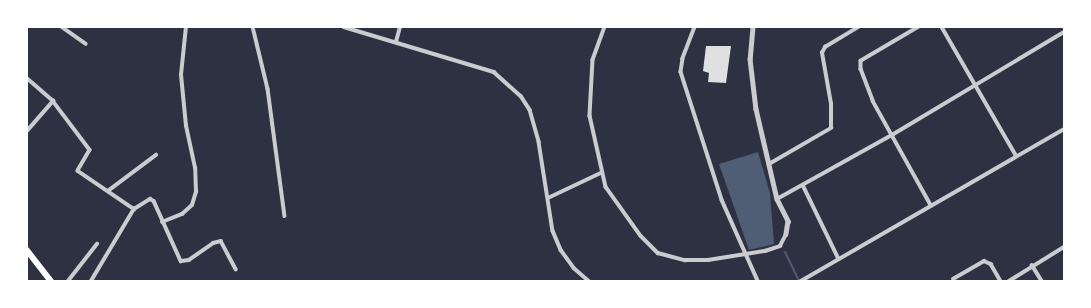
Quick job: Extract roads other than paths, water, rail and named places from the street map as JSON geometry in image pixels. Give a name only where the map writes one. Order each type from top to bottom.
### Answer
[{"type":"main road","points":[[27,250],[51,281]]},
{"type":"street","points":[[62,27],[86,44]]},
{"type":"street","points":[[162,222],[182,214],[192,205],[196,192],[195,168],[186,126],[181,75],[186,27]]},
{"type":"street","points":[[253,27],[268,89],[285,216]]},
{"type":"street","points":[[344,27],[494,72],[521,96],[530,110],[539,142],[553,231],[561,250],[574,268],[589,281]]},
{"type":"street","points":[[396,42],[400,27]]},
{"type":"street","points":[[605,27],[593,60],[590,116],[601,173],[606,187],[622,212],[658,253],[685,260],[745,255],[780,246],[786,234],[788,222],[777,199],[752,78],[753,27]]},
{"type":"street","points":[[695,27],[683,60],[682,72],[722,200],[745,255],[758,281]]},
{"type":"street","points":[[769,164],[831,128],[831,104],[822,53],[826,47],[858,27]]},
{"type":"street","points":[[918,27],[861,61],[864,80],[931,206]]},
{"type":"street","points":[[942,27],[1016,155]]},
{"type":"street","points":[[777,199],[841,165],[1064,32]]},
{"type":"street","points":[[27,78],[53,101],[90,150],[78,171],[134,209]]},
{"type":"street","points":[[27,131],[53,101]]},
{"type":"street","points":[[801,281],[1016,155],[1064,129]]},
{"type":"street","points":[[108,191],[156,155]]},
{"type":"street","points":[[548,198],[601,173]]},
{"type":"street","points":[[803,185],[839,259]]},
{"type":"street","points":[[91,281],[134,209],[150,198],[154,201],[162,222],[181,261],[189,260],[213,243],[221,241],[236,269]]},
{"type":"street","points":[[68,281],[96,244]]},
{"type":"street","points":[[1009,281],[1032,265],[1064,247]]},
{"type":"street","points":[[953,280],[984,261],[991,264],[1001,281]]},
{"type":"street","points":[[1032,265],[1042,281]]},
{"type":"water","points":[[758,152],[770,193],[774,244],[749,250],[719,164]]},
{"type":"waterway","points":[[785,252],[799,281]]}]
